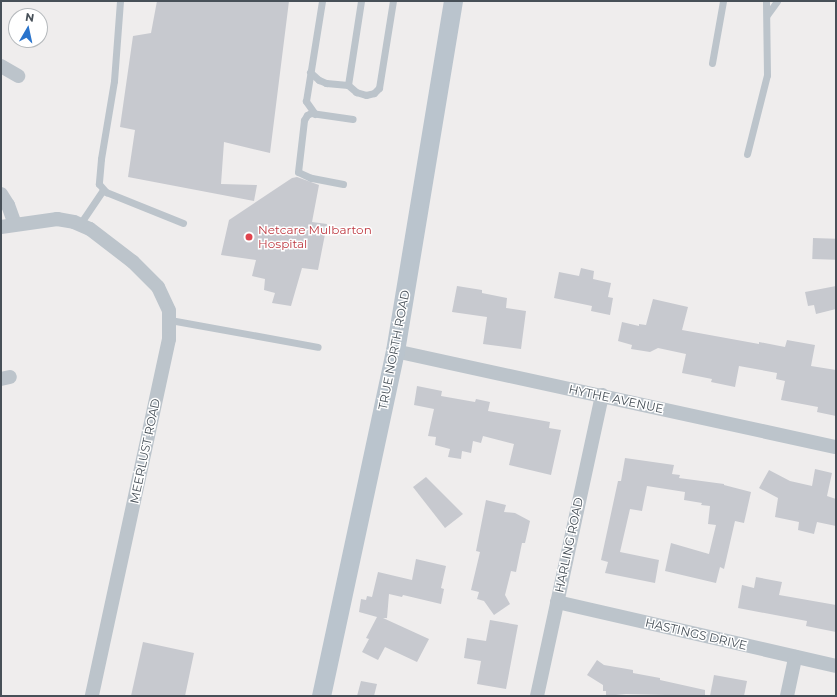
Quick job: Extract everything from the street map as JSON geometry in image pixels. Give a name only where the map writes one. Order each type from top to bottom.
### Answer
[{"type":"main road","name":"TRUE NORTH ROAD","points":[[321,696],[395,351],[453,1]]},
{"type":"street","points":[[1,66],[18,76]]},
{"type":"street","points":[[1,194],[8,205],[8,226]]},
{"type":"street","name":"MEERLUST ROAD","points":[[8,226],[56,219],[80,224],[98,233],[133,262],[158,287],[168,305],[170,320],[169,339],[92,696]]},
{"type":"street","name":"HYTHE AVENUE","points":[[395,351],[836,447]]},
{"type":"street","name":"HARLING ROAD","points":[[537,696],[602,395]]},
{"type":"street","name":"HASTINGS DRIVE","points":[[557,602],[836,666]]},
{"type":"street","points":[[787,696],[796,657]]},
{"type":"lane","points":[[120,1],[114,81],[98,179],[103,190],[183,223]]},
{"type":"lane","points":[[315,114],[306,101],[322,1]]},
{"type":"lane","points":[[348,85],[361,1]]},
{"type":"lane","points":[[310,72],[319,80],[326,83],[348,85],[356,92],[366,95],[374,93],[379,88],[393,1]]},
{"type":"lane","points":[[712,63],[723,1]]},
{"type":"lane","points":[[747,154],[767,75],[766,1]]},
{"type":"lane","points":[[767,15],[777,1]]},
{"type":"lane","points":[[343,184],[311,178],[300,174],[297,170],[305,116],[315,114],[353,119]]},
{"type":"lane","points":[[80,224],[103,190]]},
{"type":"lane","points":[[170,320],[318,347]]},
{"type":"building","points":[[157,1],[289,1],[270,153],[224,142],[221,184],[257,185],[254,201],[128,177],[135,130],[120,127],[133,36],[151,33]]},
{"type":"building","points":[[297,177],[319,185],[312,222],[327,224],[318,270],[302,268],[291,306],[272,303],[275,293],[264,290],[265,279],[252,276],[256,260],[221,255],[229,220],[292,178]]},
{"type":"building","points":[[813,238],[836,239],[835,260],[812,259]]},
{"type":"building","points":[[581,268],[594,271],[593,279],[611,283],[608,297],[613,298],[610,315],[591,311],[592,306],[554,298],[559,272],[579,276]]},
{"type":"building","points":[[457,286],[482,290],[482,293],[507,298],[506,308],[526,311],[521,349],[483,344],[487,317],[452,312]]},
{"type":"building","points":[[836,286],[836,309],[816,314],[814,305],[808,306],[805,292]]},
{"type":"building","points":[[653,299],[688,307],[682,330],[759,344],[759,342],[785,347],[787,340],[815,345],[811,366],[836,370],[836,416],[817,412],[818,407],[781,400],[785,381],[776,379],[777,373],[739,366],[735,387],[711,382],[712,379],[682,373],[686,354],[658,348],[650,352],[631,349],[632,345],[618,341],[622,322],[639,326],[639,324],[646,325]]},
{"type":"building","points":[[417,386],[442,391],[441,396],[475,402],[476,399],[490,402],[488,411],[550,422],[549,428],[561,430],[551,475],[509,465],[514,444],[483,436],[481,443],[473,441],[471,453],[462,451],[461,459],[448,457],[450,449],[435,445],[436,437],[428,436],[434,409],[414,405]]},
{"type":"building","points":[[625,458],[674,465],[672,474],[680,475],[679,478],[724,484],[751,492],[744,523],[735,521],[724,569],[720,567],[716,583],[665,571],[671,543],[709,554],[716,525],[708,524],[710,506],[684,500],[685,492],[647,486],[642,511],[630,509],[620,552],[659,560],[655,583],[605,573],[608,562],[601,560],[618,481],[621,481]]},
{"type":"building","points":[[815,469],[832,473],[827,496],[836,499],[836,526],[817,522],[814,534],[798,530],[799,522],[775,517],[778,498],[759,488],[769,470],[790,481],[812,486]]},
{"type":"building","points":[[426,477],[463,514],[445,528],[413,487]]},
{"type":"building","points":[[486,500],[506,505],[504,512],[515,513],[530,521],[525,543],[522,543],[516,572],[511,571],[505,595],[510,604],[494,615],[484,601],[477,599],[479,592],[471,590],[480,552],[476,551]]},
{"type":"building","points":[[416,559],[446,566],[441,588],[444,589],[441,604],[403,595],[402,597],[389,594],[387,618],[383,618],[429,639],[417,662],[385,647],[378,660],[362,652],[369,639],[366,638],[377,617],[359,612],[361,599],[366,600],[367,596],[372,597],[378,572],[412,580]]},
{"type":"building","points":[[756,577],[782,582],[779,595],[836,605],[836,632],[806,626],[807,621],[738,608],[742,585],[754,588]]},
{"type":"building","points":[[490,620],[518,625],[506,689],[477,684],[481,661],[464,658],[467,638],[486,641]]},
{"type":"building","points":[[143,642],[194,653],[185,696],[131,696]]},
{"type":"building","points":[[597,660],[604,665],[633,670],[633,673],[660,678],[660,680],[705,690],[705,696],[626,694],[606,696],[606,691],[603,691],[603,685],[587,675]]},
{"type":"building","points":[[714,675],[747,681],[744,696],[710,696]]},
{"type":"building","points":[[361,681],[377,684],[374,696],[357,696]]},
{"type":"place","name":"Netcare Mulbarton Hospital","points":[[249,237]]}]
